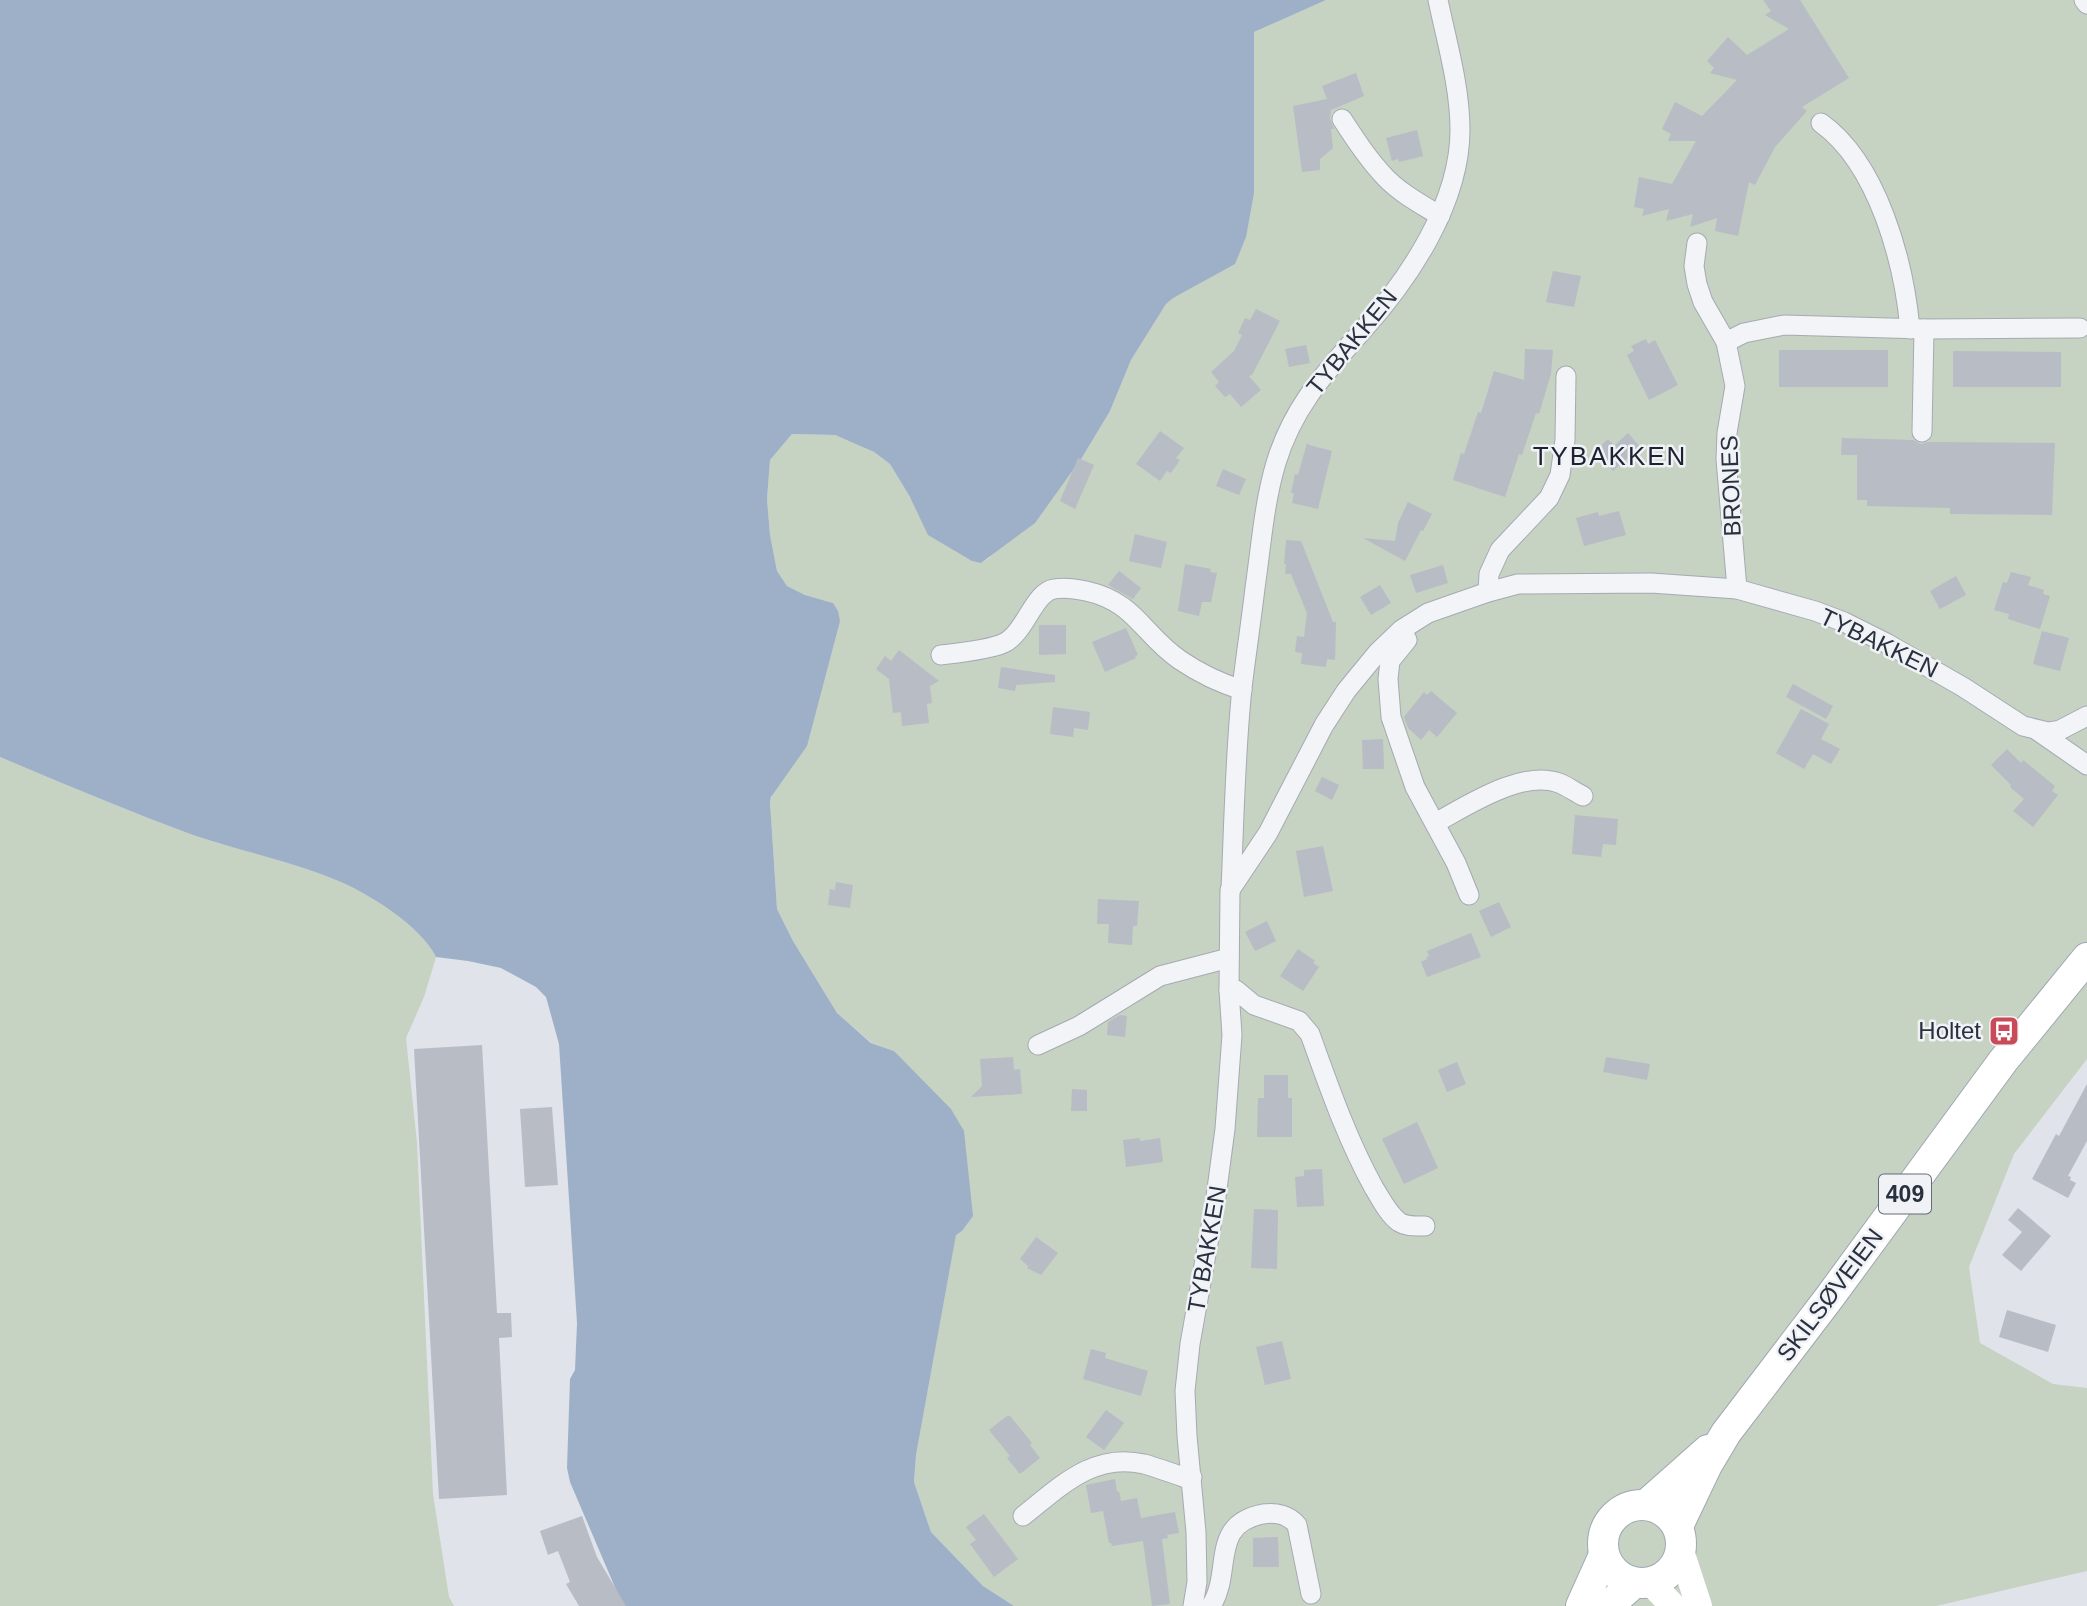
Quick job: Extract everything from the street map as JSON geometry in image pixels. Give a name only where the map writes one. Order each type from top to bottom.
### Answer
[{"type":"main road","name":"SKILSØVEIEN","points":[[1680,1539],[1707,1465],[1726,1433],[2003,1061],[2087,958]]},
{"type":"main road","name":"SKILSØVEIEN","points":[[1647,1504],[1726,1433]]},
{"type":"main road","points":[[1647,1504],[1666,1512],[1680,1539],[1699,1606]]},
{"type":"main road","name":"409","points":[[1581,1606],[1604,1555],[1603,1540],[1610,1521],[1625,1508],[1647,1504]]},
{"type":"main road","name":"409","points":[[1608,1606],[1643,1583],[1669,1573],[1677,1563],[1680,1539]]},
{"type":"main road","points":[[1604,1555],[1616,1573],[1643,1583],[1673,1606]]},
{"type":"street","name":"TYBAKKEN","points":[[1193,1606],[1197,1582],[1196,1532],[1185,1391],[1190,1344],[1215,1204],[1225,1129],[1231,1035],[1230,890],[1242,690],[1265,514],[1276,463],[1291,422],[1331,365],[1364,329],[1414,265],[1440,216],[1456,169],[1460,132],[1458,97],[1438,0]]},
{"type":"street","points":[[2084,0],[2087,4]]},
{"type":"street","points":[[1342,119],[1366,155],[1386,178],[1403,193],[1440,216]]},
{"type":"street","points":[[1821,123],[1844,142],[1872,187],[1886,219],[1917,329],[1922,432]]},
{"type":"street","name":"BRONES","points":[[1697,243],[1694,265],[1697,284],[1703,302],[1727,342],[1735,386],[1727,433],[1726,458],[1737,589]]},
{"type":"street","points":[[1727,342],[1744,333],[1784,325],[1917,329],[2080,328]]},
{"type":"street","points":[[1489,592],[1489,574],[1500,550],[1549,498],[1560,475],[1565,440],[1566,376]]},
{"type":"street","name":"TYBAKKEN","points":[[1230,890],[1268,833],[1324,725],[1346,691],[1378,652],[1401,630],[1429,613],[1518,584],[1651,583],[1737,589],[1815,611],[1888,644],[1963,687],[2023,726],[2038,731],[2087,765]]},
{"type":"street","points":[[941,655],[1006,643],[1023,626],[1047,591],[1078,589],[1102,594],[1115,601],[1179,660],[1219,682],[1242,690]]},
{"type":"street","points":[[1401,630],[1407,640],[1390,660],[1388,679],[1391,717],[1415,787],[1456,863],[1469,895]]},
{"type":"street","points":[[2038,731],[2060,730],[2087,716]]},
{"type":"street","points":[[1435,823],[1493,792],[1528,781],[1550,780],[1583,796]]},
{"type":"street","points":[[1038,1045],[1079,1026],[1160,976],[1230,957]]},
{"type":"street","points":[[1229,990],[1236,990],[1254,1005],[1299,1021],[1310,1034],[1349,1139],[1384,1205],[1396,1220],[1407,1226],[1425,1226]]},
{"type":"street","points":[[1023,1516],[1078,1473],[1098,1465],[1123,1462],[1143,1464],[1186,1478],[1192,1477]]},
{"type":"street","points":[[1211,1606],[1218,1595],[1226,1542],[1232,1529],[1252,1516],[1272,1513],[1291,1518],[1297,1525],[1311,1594]]},
{"type":"green space","points":[[1326,0],[2087,0],[2087,1059],[2014,1154],[1969,1267],[1980,1343],[2053,1384],[2087,1388],[2087,1571],[1936,1606],[1014,1606],[983,1586],[931,1532],[914,1482],[916,1455],[956,1234],[962,1231],[894,1051],[872,1043],[837,1013],[793,941],[777,909],[770,802],[833,603],[805,595],[787,586],[777,571],[767,499],[770,460],[792,434],[835,435],[874,452],[890,464],[910,497],[972,561],[981,563],[989,558],[1083,456],[1110,411],[1131,360],[1166,304],[1254,193],[1254,32]]},
{"type":"green space","points":[[0,757],[193,835],[301,867],[349,886],[378,902],[406,923],[419,934],[436,957],[424,997],[406,1038],[417,1143],[433,1494],[449,1597],[454,1606],[0,1606]]},
{"type":"water","points":[[0,0],[1326,0],[1254,32],[1254,193],[1246,237],[1235,264],[1166,304],[1131,360],[1110,411],[1083,456],[1035,523],[981,563],[972,561],[928,535],[890,464],[874,452],[835,435],[792,434],[770,460],[767,499],[777,571],[787,586],[805,595],[833,603],[840,621],[807,746],[771,797],[777,909],[793,941],[837,1013],[871,1043],[894,1051],[951,1109],[964,1131],[973,1216],[956,1235],[916,1455],[914,1482],[931,1532],[983,1586],[1014,1606],[623,1606],[570,1482],[567,1468],[570,1379],[575,1370],[577,1323],[559,1044],[546,997],[536,987],[501,968],[436,957],[419,934],[406,923],[378,902],[349,886],[301,867],[193,835],[0,757]]},
{"type":"building","points":[[1763,0],[1800,0],[1849,78],[1802,107],[1807,111],[1775,147],[1755,185],[1749,182],[1738,236],[1715,231],[1717,218],[1690,227],[1693,214],[1666,221],[1669,209],[1642,216],[1644,209],[1634,207],[1639,177],[1672,184],[1696,141],[1668,141],[1671,134],[1662,129],[1675,102],[1702,116],[1737,80],[1710,73],[1714,68],[1707,61],[1728,37],[1747,55],[1789,29],[1765,15],[1771,11]]},
{"type":"building","points":[[1356,73],[1364,96],[1331,110],[1333,148],[1320,159],[1320,170],[1302,172],[1293,106],[1327,99],[1322,86]]},
{"type":"building","points":[[1417,130],[1423,156],[1399,162],[1398,159],[1392,161],[1386,138]]},
{"type":"building","points":[[1553,271],[1581,276],[1574,307],[1546,302]]},
{"type":"building","points":[[1256,309],[1280,321],[1252,375],[1249,376],[1261,390],[1241,407],[1230,394],[1225,397],[1215,386],[1219,382],[1211,372],[1234,351],[1242,335],[1238,333],[1245,318],[1250,320]]},
{"type":"building","points":[[1646,339],[1648,344],[1655,340],[1678,385],[1649,400],[1627,355],[1634,351],[1631,346]]},
{"type":"building","points":[[1306,345],[1310,363],[1289,367],[1285,349]]},
{"type":"building","points":[[1525,349],[1553,350],[1551,374],[1539,414],[1536,413],[1522,455],[1519,454],[1505,497],[1453,480],[1478,412],[1481,413],[1494,371],[1524,380]]},
{"type":"building","points":[[1779,350],[1888,350],[1888,387],[1779,387]]},
{"type":"building","points":[[1953,351],[2061,352],[2061,387],[1953,387]]},
{"type":"building","points":[[1160,431],[1184,448],[1176,458],[1180,460],[1171,473],[1167,471],[1160,481],[1136,464]]},
{"type":"building","points":[[1628,433],[1640,447],[1613,471],[1595,451],[1608,439],[1614,446]]},
{"type":"building","points":[[1842,438],[1913,440],[1921,444],[2055,443],[2052,515],[1950,514],[1950,508],[1867,506],[1867,500],[1857,500],[1857,455],[1841,455]]},
{"type":"building","points":[[1307,443],[1332,451],[1318,509],[1292,503],[1295,474],[1298,475]]},
{"type":"building","points":[[1078,458],[1094,465],[1075,509],[1060,501]]},
{"type":"building","points":[[1223,469],[1246,479],[1239,495],[1216,486]]},
{"type":"building","points":[[1408,502],[1432,514],[1405,561],[1363,538],[1395,541],[1398,523]]},
{"type":"building","points":[[1619,511],[1626,535],[1584,546],[1576,518],[1598,512],[1599,516]]},
{"type":"building","points":[[1135,534],[1167,542],[1161,568],[1129,561]]},
{"type":"building","points":[[1286,540],[1301,541],[1333,622],[1336,622],[1335,660],[1327,659],[1326,667],[1301,664],[1302,653],[1295,652],[1297,636],[1304,637],[1307,613],[1291,574],[1285,574]]},
{"type":"building","points":[[1185,564],[1211,569],[1210,572],[1217,573],[1211,602],[1202,602],[1199,616],[1178,611]]},
{"type":"building","points":[[1443,565],[1448,583],[1416,593],[1410,575]]},
{"type":"building","points":[[1119,571],[1141,588],[1133,599],[1108,585]]},
{"type":"building","points":[[2011,572],[2031,577],[2028,585],[2044,590],[2043,594],[2050,596],[2040,629],[2008,619],[2009,614],[1994,610],[2003,582],[2007,583]]},
{"type":"building","points":[[1956,576],[1966,595],[1940,609],[1930,591]]},
{"type":"building","points":[[1380,585],[1391,603],[1371,615],[1360,597]]},
{"type":"building","points":[[1039,625],[1066,625],[1066,654],[1039,655]]},
{"type":"building","points":[[1126,628],[1138,655],[1105,672],[1092,642]]},
{"type":"building","points":[[2042,631],[2069,638],[2060,671],[2033,664]]},
{"type":"building","points":[[899,650],[939,681],[930,686],[932,703],[927,704],[929,723],[902,726],[901,712],[893,713],[889,679],[876,669],[885,656],[891,661]]},
{"type":"building","points":[[1001,667],[1055,675],[1055,682],[1016,685],[1015,691],[998,688]]},
{"type":"building","points":[[1793,684],[1833,706],[1826,719],[1786,697]]},
{"type":"building","points":[[1431,691],[1457,713],[1437,737],[1429,730],[1421,740],[1408,728],[1404,717],[1424,692],[1427,695]]},
{"type":"building","points":[[1053,707],[1090,712],[1088,730],[1074,728],[1073,737],[1050,734]]},
{"type":"building","points":[[1801,709],[1829,724],[1821,739],[1840,749],[1831,764],[1813,754],[1804,769],[1776,753]]},
{"type":"building","points":[[1383,739],[1384,769],[1363,769],[1362,740]]},
{"type":"building","points":[[2007,749],[2021,763],[2023,760],[2055,786],[2052,791],[2058,795],[2033,827],[2013,811],[2024,799],[1991,765]]},
{"type":"building","points":[[1322,777],[1339,785],[1332,800],[1315,791]]},
{"type":"building","points":[[1575,815],[1618,819],[1616,845],[1603,844],[1601,857],[1572,854]]},
{"type":"building","points":[[1323,846],[1333,891],[1304,897],[1296,851]]},
{"type":"building","points":[[836,882],[853,885],[850,908],[828,905],[830,889],[835,890]]},
{"type":"building","points":[[1098,899],[1139,901],[1132,945],[1108,943],[1109,924],[1097,924]]},
{"type":"building","points":[[1499,902],[1511,927],[1491,937],[1479,911]]},
{"type":"building","points":[[1267,921],[1276,941],[1255,951],[1245,932]]},
{"type":"building","points":[[1471,933],[1481,957],[1427,977],[1421,962],[1429,956],[1427,951]]},
{"type":"building","points":[[1298,949],[1319,967],[1303,991],[1280,976]]},
{"type":"building","points":[[1120,1015],[1127,1016],[1125,1037],[1107,1035],[1108,1022]]},
{"type":"building","points":[[482,1045],[497,1313],[511,1313],[512,1337],[499,1338],[507,1495],[439,1499],[414,1049]]},
{"type":"building","points":[[1013,1057],[1014,1070],[1020,1069],[1022,1094],[971,1097],[982,1086],[980,1059]]},
{"type":"building","points":[[1606,1057],[1650,1064],[1647,1080],[1603,1072]]},
{"type":"building","points":[[1457,1062],[1466,1084],[1447,1092],[1438,1070]]},
{"type":"building","points":[[1264,1075],[1288,1075],[1288,1098],[1292,1098],[1292,1137],[1257,1137],[1258,1098],[1264,1098]]},
{"type":"building","points":[[2087,1084],[2087,1141],[2068,1176],[2076,1183],[2068,1198],[2032,1179]]},
{"type":"building","points":[[1072,1089],[1087,1090],[1087,1111],[1071,1111]]},
{"type":"building","points":[[552,1107],[558,1185],[525,1187],[520,1109]]},
{"type":"building","points":[[1417,1122],[1438,1168],[1404,1184],[1382,1139]]},
{"type":"building","points":[[1140,1138],[1140,1141],[1160,1138],[1163,1162],[1126,1167],[1123,1140]]},
{"type":"building","points":[[1322,1169],[1324,1206],[1297,1207],[1295,1177],[1304,1176],[1304,1170]]},
{"type":"building","points":[[2018,1208],[2051,1236],[2021,1271],[2002,1255],[2022,1232],[2008,1220]]},
{"type":"building","points":[[1254,1209],[1278,1210],[1277,1269],[1251,1268]]},
{"type":"building","points":[[1036,1237],[1058,1253],[1041,1275],[1027,1268],[1020,1259]]},
{"type":"building","points":[[2007,1310],[2056,1325],[2048,1352],[1999,1337]]},
{"type":"building","points":[[1282,1341],[1291,1379],[1265,1385],[1256,1347]]},
{"type":"building","points":[[1091,1349],[1106,1353],[1105,1358],[1148,1371],[1141,1396],[1083,1379]]},
{"type":"building","points":[[1106,1410],[1124,1423],[1104,1450],[1086,1437]]},
{"type":"building","points":[[1010,1416],[1032,1443],[1030,1445],[1040,1458],[1020,1474],[1007,1458],[1010,1456],[989,1430]]},
{"type":"building","points":[[1115,1479],[1121,1501],[1137,1498],[1141,1518],[1175,1512],[1179,1533],[1167,1535],[1168,1538],[1162,1539],[1170,1604],[1152,1606],[1143,1541],[1112,1546],[1109,1543],[1103,1511],[1091,1513],[1086,1485]]},
{"type":"building","points":[[984,1514],[1018,1559],[994,1577],[970,1544],[976,1540],[966,1527]]},
{"type":"building","points":[[582,1516],[597,1557],[626,1606],[579,1606],[566,1584],[570,1582],[558,1551],[548,1555],[540,1531]]},
{"type":"building","points":[[1278,1537],[1279,1567],[1253,1567],[1253,1538]]},
{"type":"place","name":"Holtet","points":[[2004,1031]]},
{"type":"district","name":"TYBAKKEN","points":[[1610,456]]}]
